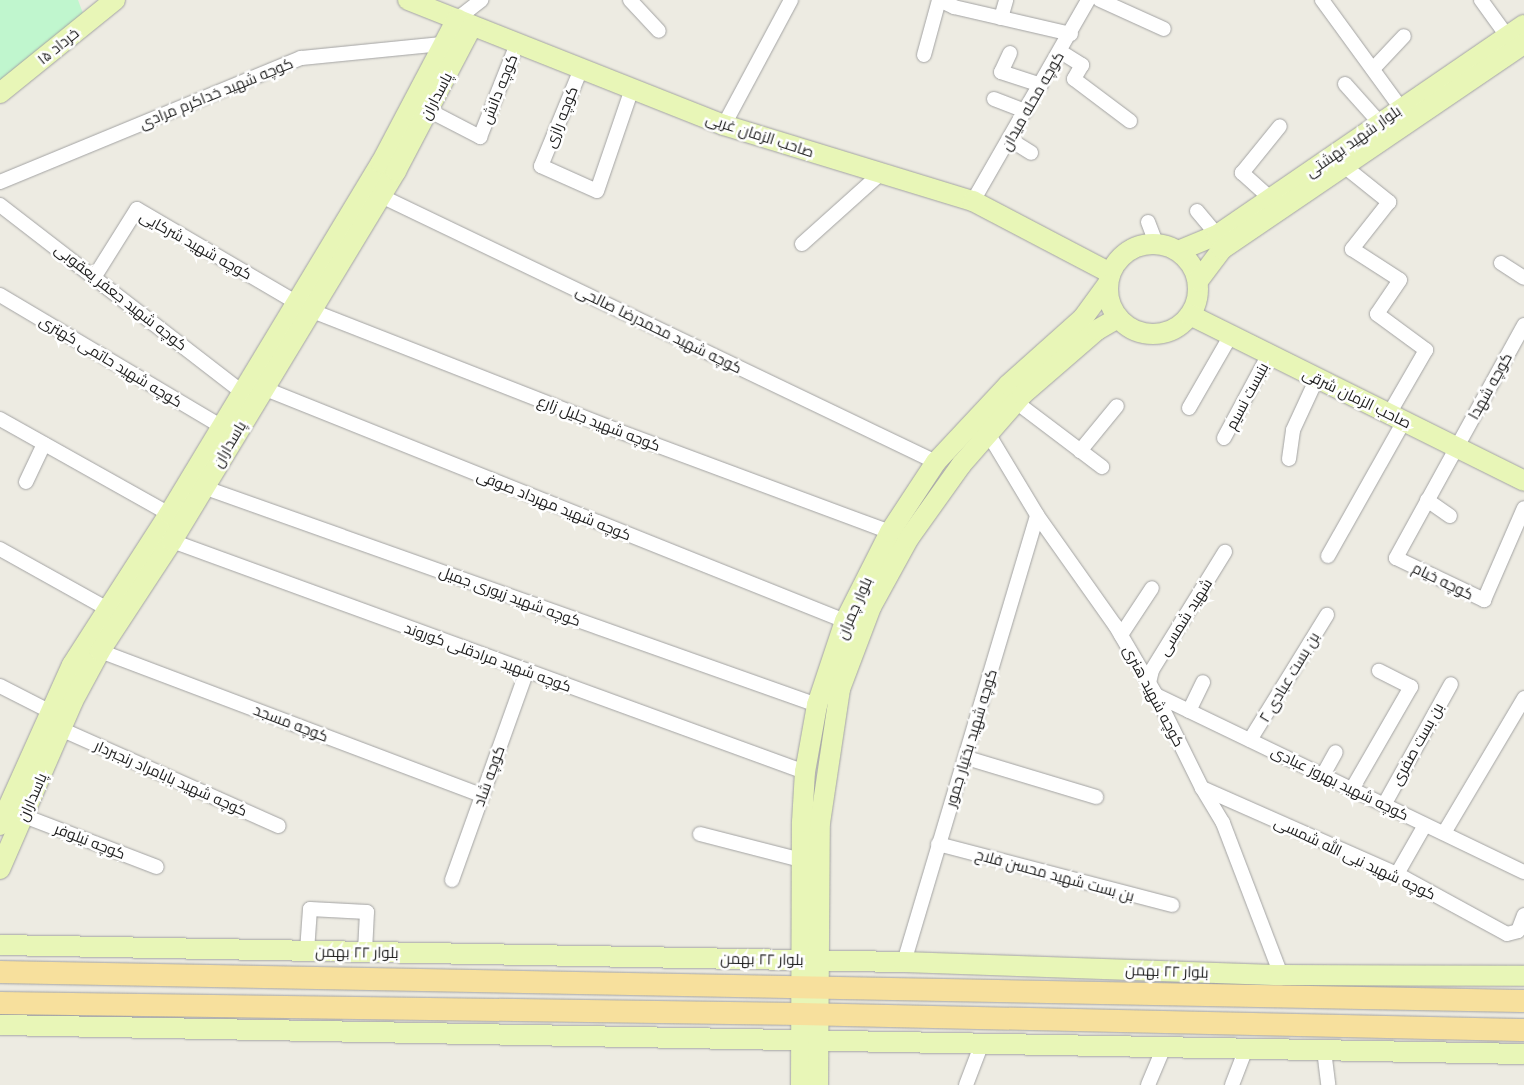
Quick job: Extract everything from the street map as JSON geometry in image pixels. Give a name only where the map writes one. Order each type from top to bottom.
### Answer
[{"type":"main road","name":"صاحب الزمان غربی","points":[[408,0],[724,125],[974,201],[1108,279]]},
{"type":"main road","name":"۱۵ خرداد","points":[[0,93],[109,1]]},
{"type":"main road","name":"پاسداران","points":[[0,869],[63,730],[73,701],[100,651],[172,541],[263,388],[442,44],[465,23]]},
{"type":"main road","name":"پاسداران","points":[[1,821],[72,665],[169,514],[222,427],[241,391],[304,306],[381,196],[428,110],[465,23]]},
{"type":"main road","name":"بلوار شهید بهشتی","points":[[1198,281],[1211,259],[1222,250],[1344,166],[1516,40],[1524,25]]},
{"type":"main road","name":"بلوار شهید بهشتی","points":[[1178,251],[1217,235],[1400,108],[1516,40]]},
{"type":"main road","points":[[1156,243],[1178,251],[1187,259],[1198,281],[1198,293],[1190,315],[1177,327],[1161,334],[1138,332],[1118,318],[1110,303],[1108,279],[1119,258],[1133,248],[1156,243]]},
{"type":"main road","name":"بلوار چمران","points":[[809,1039],[809,960],[801,860],[805,772],[817,705],[845,621],[890,532],[936,462],[1008,385],[1083,318],[1108,279]]},
{"type":"main road","name":"صاحب الزمان شرقی","points":[[1190,315],[1524,481]]},
{"type":"main road","name":"بلوار چمران","points":[[809,960],[820,823],[840,689],[871,607],[908,538],[961,465],[1016,402],[1097,330],[1118,318]]},
{"type":"main road","name":"بلوار ۲۲ بهمن","points":[[0,945],[904,962],[1281,975],[1524,976]]},
{"type":"main road","name":"بلوار ۲۲ بهمن","points":[[0,972],[1524,1001]]},
{"type":"main road","points":[[0,1003],[809,1014],[1524,1030]]},
{"type":"main road","points":[[0,1025],[1524,1054]]},
{"type":"main road","points":[[801,1085],[809,1039]]},
{"type":"main road","points":[[809,1039],[818,1085]]},
{"type":"street","points":[[465,23],[481,0]]},
{"type":"street","points":[[630,0],[659,31]]},
{"type":"street","points":[[724,125],[791,0]]},
{"type":"street","points":[[924,55],[939,0],[1001,18],[1071,34]]},
{"type":"street","points":[[1001,18],[1006,0]]},
{"type":"street","name":"کوچه محله میدان","points":[[974,201],[1061,52],[1088,0]]},
{"type":"street","points":[[1100,0],[1164,29]]},
{"type":"street","points":[[1322,0],[1400,108]]},
{"type":"street","points":[[1481,0],[1516,40]]},
{"type":"street","points":[[1373,69],[1404,36]]},
{"type":"street","name":"کوچه شهید خداکرم مرادی","points":[[0,182],[301,58],[442,44]]},
{"type":"street","name":"کوچه دانش","points":[[428,110],[480,137],[517,44]]},
{"type":"street","points":[[1061,52],[1082,65],[1074,79],[1130,121]]},
{"type":"street","points":[[1010,53],[1000,72],[1041,85]]},
{"type":"street","name":"کوچه رازی","points":[[581,69],[541,166],[597,191],[632,89]]},
{"type":"street","points":[[1346,84],[1379,122]]},
{"type":"street","points":[[994,98],[1026,111]]},
{"type":"street","points":[[1270,198],[1242,173],[1280,126]]},
{"type":"street","points":[[1009,139],[1031,153]]},
{"type":"street","points":[[1328,556],[1397,418],[1426,350],[1377,314],[1400,280],[1352,249],[1389,202],[1344,166]]},
{"type":"street","points":[[802,244],[881,173]]},
{"type":"street","name":"کوچه شهید محمدرضا صالحی","points":[[381,196],[936,462]]},
{"type":"street","name":"کوچه شهید جعفر یعقوبی","points":[[0,204],[241,391]]},
{"type":"street","name":"کوچه شهید شرکایی","points":[[95,276],[137,209],[304,306]]},
{"type":"street","points":[[1197,211],[1217,235]]},
{"type":"street","points":[[1148,222],[1156,243]]},
{"type":"street","points":[[1501,264],[1524,278]]},
{"type":"street","name":"کوچه شهید حاتمی کهتری","points":[[0,294],[222,427]]},
{"type":"street","name":"کوچه شهید جلیل زارع","points":[[304,306],[613,429],[890,532]]},
{"type":"street","name":"کوچه شهدا","points":[[1455,447],[1520,341],[1524,325]]},
{"type":"street","points":[[1189,408],[1231,335]]},
{"type":"street","name":"بنبست نسیم","points":[[1224,438],[1269,354]]},
{"type":"street","points":[[1289,459],[1293,430],[1317,378]]},
{"type":"street","name":"کوچه شهید مهرداد صوفی","points":[[263,388],[845,621]]},
{"type":"street","points":[[1016,402],[1102,467]]},
{"type":"street","points":[[1080,450],[1117,406]]},
{"type":"street","points":[[0,419],[169,514]]},
{"type":"street","name":"کوچه شهید هنری","points":[[989,435],[1037,515],[1121,635],[1152,689],[1202,788],[1223,823],[1281,975]]},
{"type":"street","points":[[26,482],[44,444]]},
{"type":"street","name":"کوچه خیام","points":[[1455,447],[1396,558],[1484,600],[1524,508]]},
{"type":"street","name":"کوچه شهید زیوری جمیل","points":[[203,487],[817,705]]},
{"type":"street","points":[[1427,500],[1450,516]]},
{"type":"street","name":"کوچه شهید بختیار جمور","points":[[904,962],[938,844],[967,758],[1037,515]]},
{"type":"street","name":"کوچه شهید مرادقلی کوروند","points":[[172,541],[805,772]]},
{"type":"street","points":[[0,549],[108,609]]},
{"type":"street","name":"شهید شمسی","points":[[1152,689],[1152,670],[1226,552]]},
{"type":"street","points":[[1121,635],[1152,588]]},
{"type":"street","name":"بن بست عبادی ۲","points":[[1250,740],[1327,615]]},
{"type":"street","name":"کوچه مسجد","points":[[100,651],[482,795]]},
{"type":"street","name":"کوچه شاد","points":[[452,880],[527,671]]},
{"type":"street","points":[[1352,790],[1411,687],[1379,671]]},
{"type":"street","points":[[1189,711],[1203,682]]},
{"type":"street","name":"بن بست صفری","points":[[1384,804],[1451,684]]},
{"type":"street","points":[[0,686],[51,712]]},
{"type":"street","name":"کوچه شهید بهروز عبادی","points":[[1152,689],[1189,711],[1524,872]]},
{"type":"street","points":[[1444,833],[1524,698]]},
{"type":"street","name":"کوچه شهید بابامراد رنجبردار","points":[[63,730],[279,826]]},
{"type":"street","points":[[1323,775],[1336,752]]},
{"type":"street","points":[[967,758],[1096,797]]},
{"type":"street","name":"کوچه شهید نبی الله شمسی","points":[[1202,788],[1397,874],[1507,934],[1518,931],[1524,915]]},
{"type":"street","name":"کوچه نیلوفر","points":[[24,816],[157,867]]},
{"type":"street","points":[[1397,874],[1425,825]]},
{"type":"street","points":[[700,834],[801,860]]},
{"type":"street","name":"بن بست شهید محسن فلاح","points":[[938,844],[1172,905]]},
{"type":"street","points":[[307,951],[310,909],[367,912],[365,952]]},
{"type":"street","points":[[966,1085],[982,1043]]},
{"type":"street","points":[[1148,1085],[1164,1046]]},
{"type":"street","points":[[1232,1085],[1246,1048]]},
{"type":"street","points":[[1324,1050],[1328,1085]]},
{"type":"green space","points":[[0,0],[78,0],[84,16],[0,82]]}]
